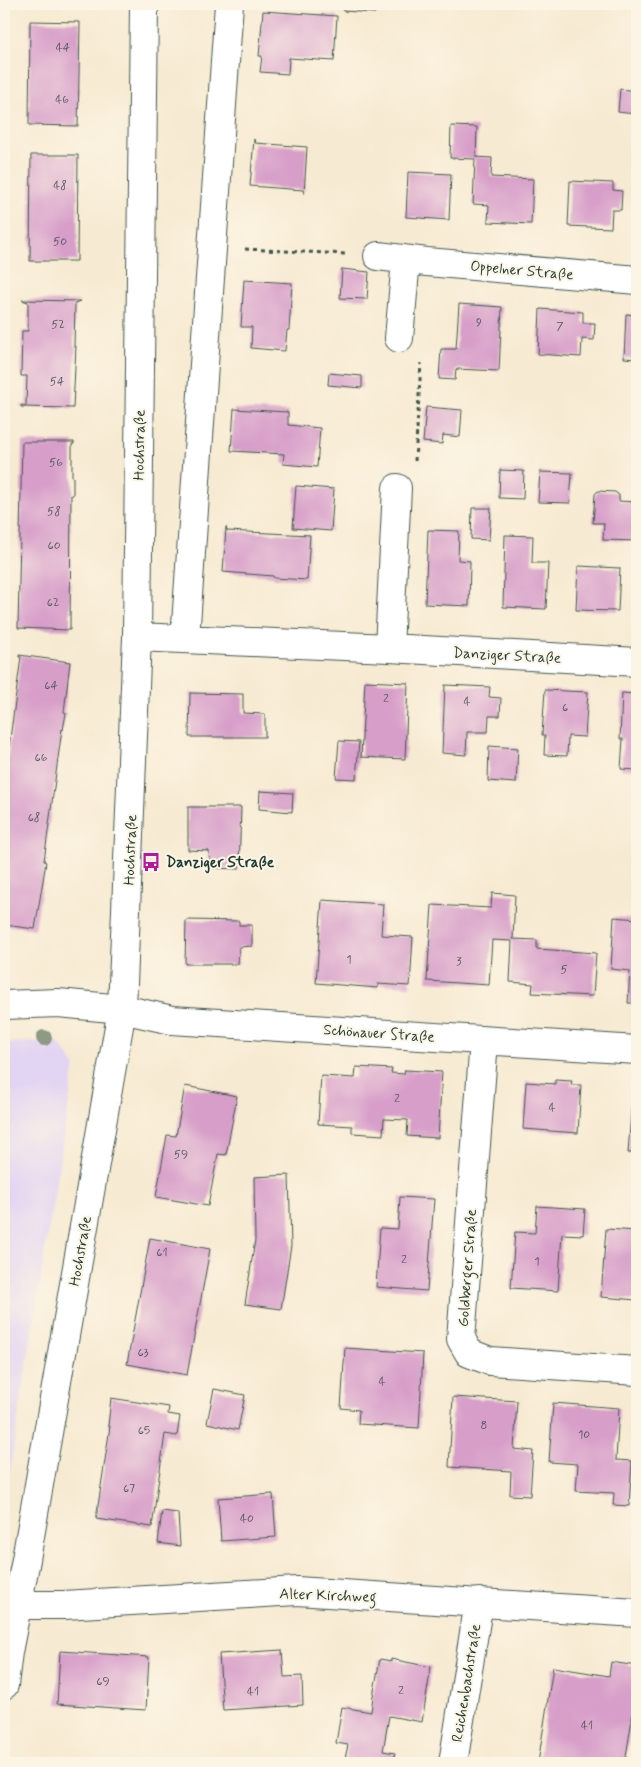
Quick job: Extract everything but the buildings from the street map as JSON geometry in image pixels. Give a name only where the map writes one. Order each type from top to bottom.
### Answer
[{"type":"street","name":"Hochstraße","points":[[4,1685],[8,1652],[18,1605],[122,1009],[138,637],[144,4]]},
{"type":"street","points":[[185,639],[229,4]]},
{"type":"street","name":"Oppelner Straße","points":[[378,256],[637,280]]},
{"type":"street","points":[[399,338],[406,260]]},
{"type":"street","points":[[389,648],[406,479]]},
{"type":"street","name":"Danziger Straße","points":[[138,637],[389,648],[637,662]]},
{"type":"street","name":"Schönauer Straße","points":[[4,1005],[58,1003],[122,1009],[172,1020],[230,1022],[484,1041],[637,1050]]},
{"type":"street","name":"Goldberger Straße","points":[[484,1041],[462,1339],[469,1352],[490,1361],[637,1371]]},
{"type":"street","name":"Alter Kirchweg","points":[[18,1605],[64,1605],[297,1592],[637,1613]]},
{"type":"street","name":"Reichenbachstraße","points":[[453,1763],[479,1602]]},
{"type":"path","points":[[212,247],[378,256]]},
{"type":"path","points":[[406,479],[421,362]]},
{"type":"shaded area","points":[[57,1041],[75,1065],[9,1474],[4,1474],[4,1043]]},
{"type":"place","name":"Danziger Straße","points":[[151,862]]}]
